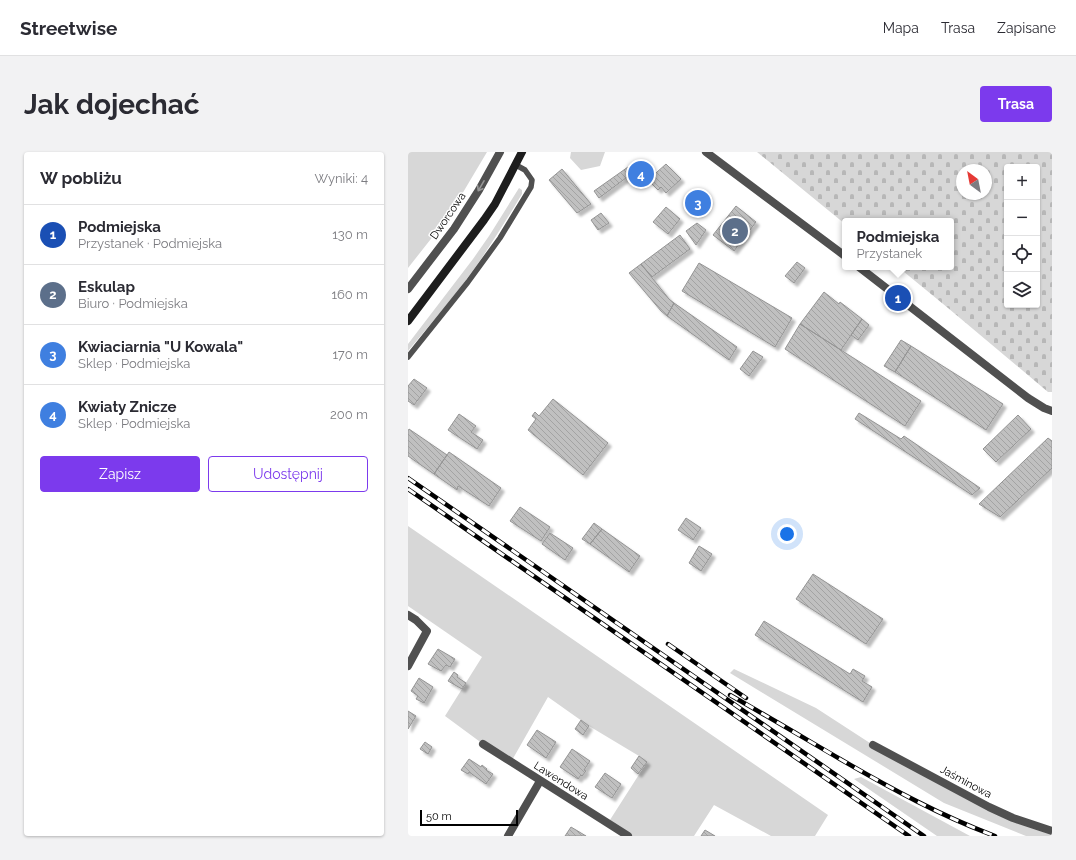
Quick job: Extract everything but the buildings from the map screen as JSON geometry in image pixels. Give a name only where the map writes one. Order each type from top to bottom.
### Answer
[{"type":"street","name":"Dworcowa","points":[[408,289],[454,229],[479,190],[500,152]]},
{"type":"street","points":[[408,322],[495,204],[522,152]]},
{"type":"street","points":[[706,152],[842,254]]},
{"type":"street","points":[[863,270],[1028,398],[1052,411]]},
{"type":"street","points":[[408,615],[416,620],[427,631],[408,666]]},
{"type":"street","name":"Lawendowa","points":[[483,744],[628,836]]},
{"type":"street","name":"Jaśminowa","points":[[873,745],[989,807],[1013,818],[1052,831]]},
{"type":"street","points":[[508,836],[540,781]]},
{"type":"lane","points":[[408,357],[468,282],[500,238],[531,187],[532,180],[525,170],[516,165]]},
{"type":"green space","points":[[408,152],[487,152],[449,216],[408,268]]},
{"type":"green space","points":[[571,152],[605,152],[600,166],[581,170],[570,158]]},
{"type":"green space","points":[[757,152],[1052,152],[1052,392],[1048,392],[902,270],[954,270],[954,218],[842,218],[842,222]]},
{"type":"green space","points":[[519,188],[522,190],[522,194],[473,271],[408,351],[408,344],[473,259]]},
{"type":"green space","points":[[408,526],[828,815],[815,836],[771,836],[714,805],[694,836],[628,836],[608,823],[647,762],[639,756],[589,726],[548,697],[511,762],[483,744],[445,716],[482,657],[408,606]]},
{"type":"green space","points":[[734,669],[816,708],[873,745],[989,807],[1052,831],[1052,836],[1026,836],[944,803],[730,673]]},
{"type":"green space","points":[[861,777],[970,836],[937,836],[854,779]]},
{"type":"railway","points":[[408,478],[924,836]]},
{"type":"railway","points":[[408,489],[909,836]]},
{"type":"railway","points":[[668,644],[746,698]]},
{"type":"railway","points":[[730,695],[897,791],[955,820],[995,836]]},
{"type":"place","name":"Kwiaty Znicze","points":[[641,174]]},
{"type":"place","name":"Kwiaciarnia \"U Kowala\"","points":[[698,203]]},
{"type":"place","name":"Eskulap","points":[[735,231]]},
{"type":"place","name":"Podmiejska","points":[[898,298]]}]
